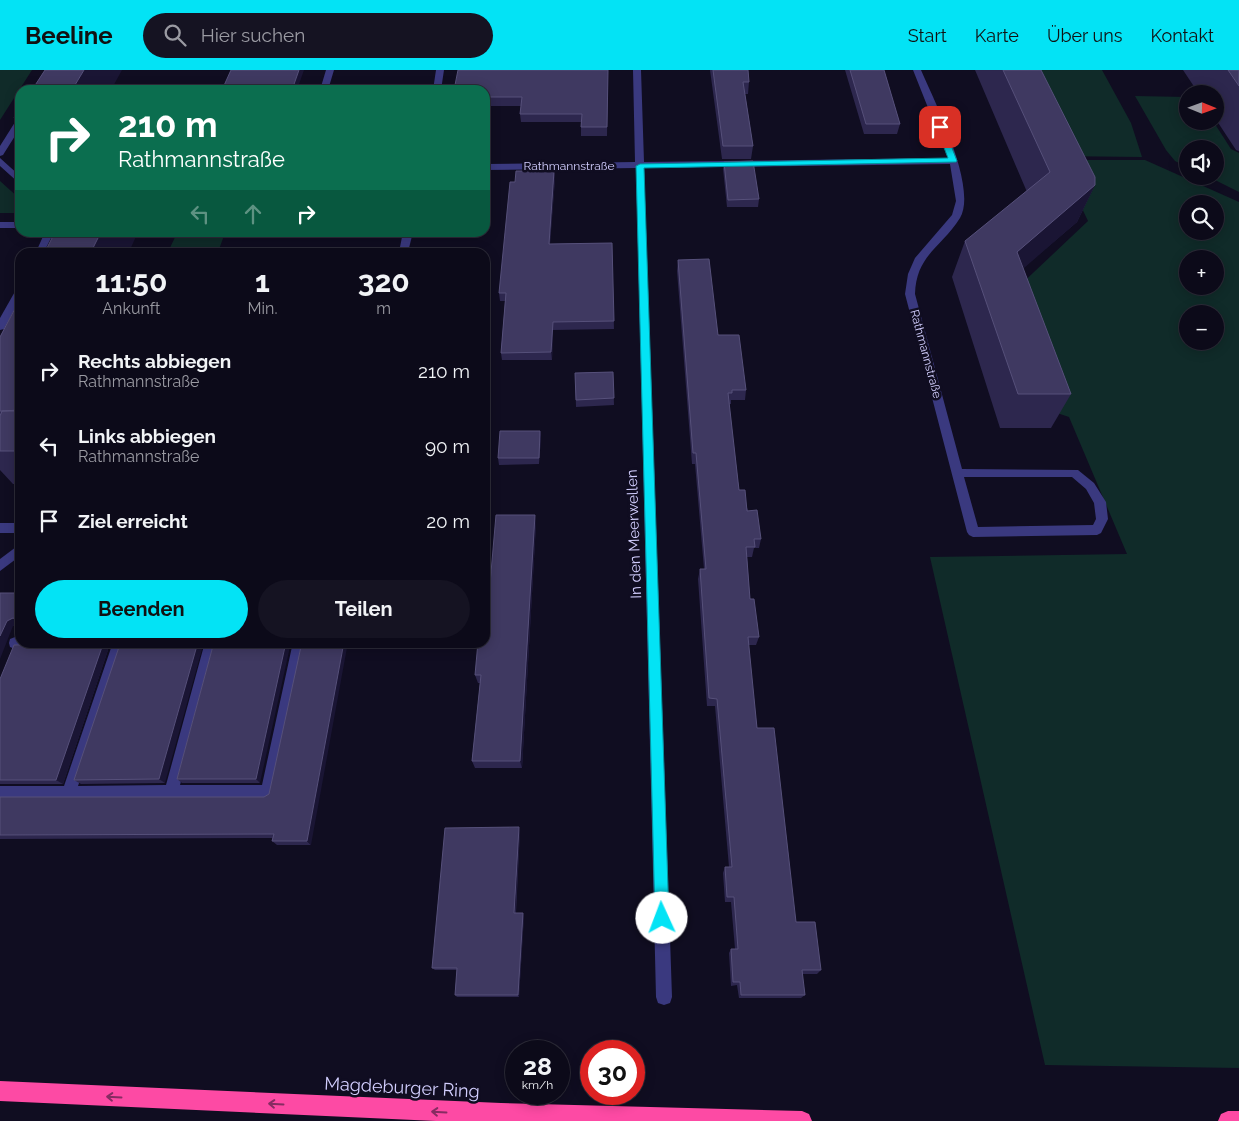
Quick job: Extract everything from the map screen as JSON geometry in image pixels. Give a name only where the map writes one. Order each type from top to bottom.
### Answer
[{"type":"highway","name":"Magdeburger Ring","points":[[0,1092],[484,1114],[802,1121]]},
{"type":"highway","points":[[1228,1121],[1239,1121]]},
{"type":"street","points":[[326,85],[330,70]]},
{"type":"street","points":[[438,85],[440,70]]},
{"type":"street","name":"In den Meerwellen","points":[[637,70],[664,997]]},
{"type":"street","name":"Rathmannstraße","points":[[917,70],[953,161],[960,187],[959,210],[953,220],[918,261],[912,272],[910,294],[956,474],[973,532],[1097,530],[1102,519],[1100,502],[1090,486],[1074,473],[956,474]]},
{"type":"street","points":[[0,152],[15,129]]},
{"type":"street","points":[[0,161],[15,176]]},
{"type":"street","name":"Rathmannstraße","points":[[490,167],[953,161]]},
{"type":"street","points":[[0,225],[15,225]]},
{"type":"street","points":[[0,327],[15,299]]},
{"type":"street","points":[[0,528],[15,528]]},
{"type":"street","points":[[0,566],[15,553]]},
{"type":"street","points":[[9,657],[15,644]]},
{"type":"street","points":[[69,792],[117,648]]},
{"type":"street","points":[[171,792],[210,648]]},
{"type":"street","points":[[0,793],[268,792],[299,648]]},
{"type":"green space","points":[[0,70],[32,70],[22,85],[15,85],[15,97],[0,120]]},
{"type":"green space","points":[[1014,70],[1102,70],[1131,123],[1142,157],[1054,156]]},
{"type":"green space","points":[[1135,96],[1179,97],[1179,130],[1219,130],[1231,149],[1239,153],[1239,192],[1224,184],[1224,140],[1179,140],[1179,163],[1166,150]]},
{"type":"green space","points":[[1059,160],[1145,160],[1179,175],[1179,185],[1201,185],[1223,195],[1179,195],[1179,240],[1224,240],[1224,195],[1239,202],[1239,1068],[1045,1065],[930,557],[1127,554],[1069,417],[1057,413],[1015,290],[1088,221]]},
{"type":"green space","points":[[0,181],[15,194],[15,213],[0,213]]},
{"type":"green space","points":[[175,237],[224,237],[219,248],[170,248]]},
{"type":"building","points":[[45,70],[84,70],[75,85],[35,85]]},
{"type":"building","points":[[231,70],[299,70],[294,85],[224,85]]},
{"type":"building","points":[[458,70],[608,70],[607,127],[581,127],[582,114],[520,114],[522,97],[490,97],[490,85],[455,85]]},
{"type":"building","points":[[713,70],[748,70],[749,82],[743,82],[753,146],[723,146]]},
{"type":"building","points":[[850,70],[884,70],[900,124],[866,124]]},
{"type":"building","points":[[1003,70],[1041,70],[1095,177],[1095,185],[1017,252],[1071,394],[1018,394],[965,241],[1050,172]]},
{"type":"building","points":[[1228,70],[1239,70],[1239,86]]},
{"type":"building","points":[[753,161],[759,199],[728,200],[724,162]]},
{"type":"building","points":[[516,171],[554,171],[549,244],[612,243],[614,321],[553,322],[551,352],[501,353],[506,293],[499,293],[510,182],[515,182]]},
{"type":"building","points":[[52,237],[98,237],[93,248],[47,248]]},
{"type":"building","points":[[709,259],[718,335],[739,335],[746,390],[732,390],[732,393],[728,393],[739,490],[745,490],[747,511],[757,510],[761,539],[754,539],[755,547],[746,547],[750,599],[754,599],[759,637],[748,637],[757,728],[774,728],[796,922],[815,922],[821,970],[802,970],[805,995],[741,995],[740,982],[733,982],[731,949],[738,949],[734,897],[727,897],[725,867],[732,867],[717,699],[709,698],[700,569],[706,569],[696,453],[693,453],[678,260]]},
{"type":"building","points":[[15,308],[15,411],[0,411],[0,337]]},
{"type":"building","points":[[613,372],[614,398],[576,400],[575,373]]},
{"type":"building","points":[[15,410],[15,451],[0,451],[0,416],[2,411]]},
{"type":"building","points":[[500,431],[540,431],[539,458],[498,458]]},
{"type":"building","points":[[496,515],[535,515],[520,761],[472,761],[481,675],[475,675],[477,648],[490,648],[490,584]]},
{"type":"building","points":[[0,593],[15,593],[15,619],[7,621],[0,636]]},
{"type":"building","points":[[14,645],[15,648],[102,648],[56,780],[0,780],[0,679]]},
{"type":"building","points":[[119,648],[196,648],[159,779],[74,780]]},
{"type":"building","points":[[212,648],[285,648],[256,779],[177,779]]},
{"type":"building","points":[[301,648],[343,648],[307,841],[272,841],[274,834],[0,835],[0,797],[264,797],[269,794]]},
{"type":"building","points":[[519,827],[514,913],[523,913],[518,995],[455,995],[457,968],[432,968],[445,828]]},
{"type":"route","points":[[662,918],[640,166],[953,161],[940,127]]}]
